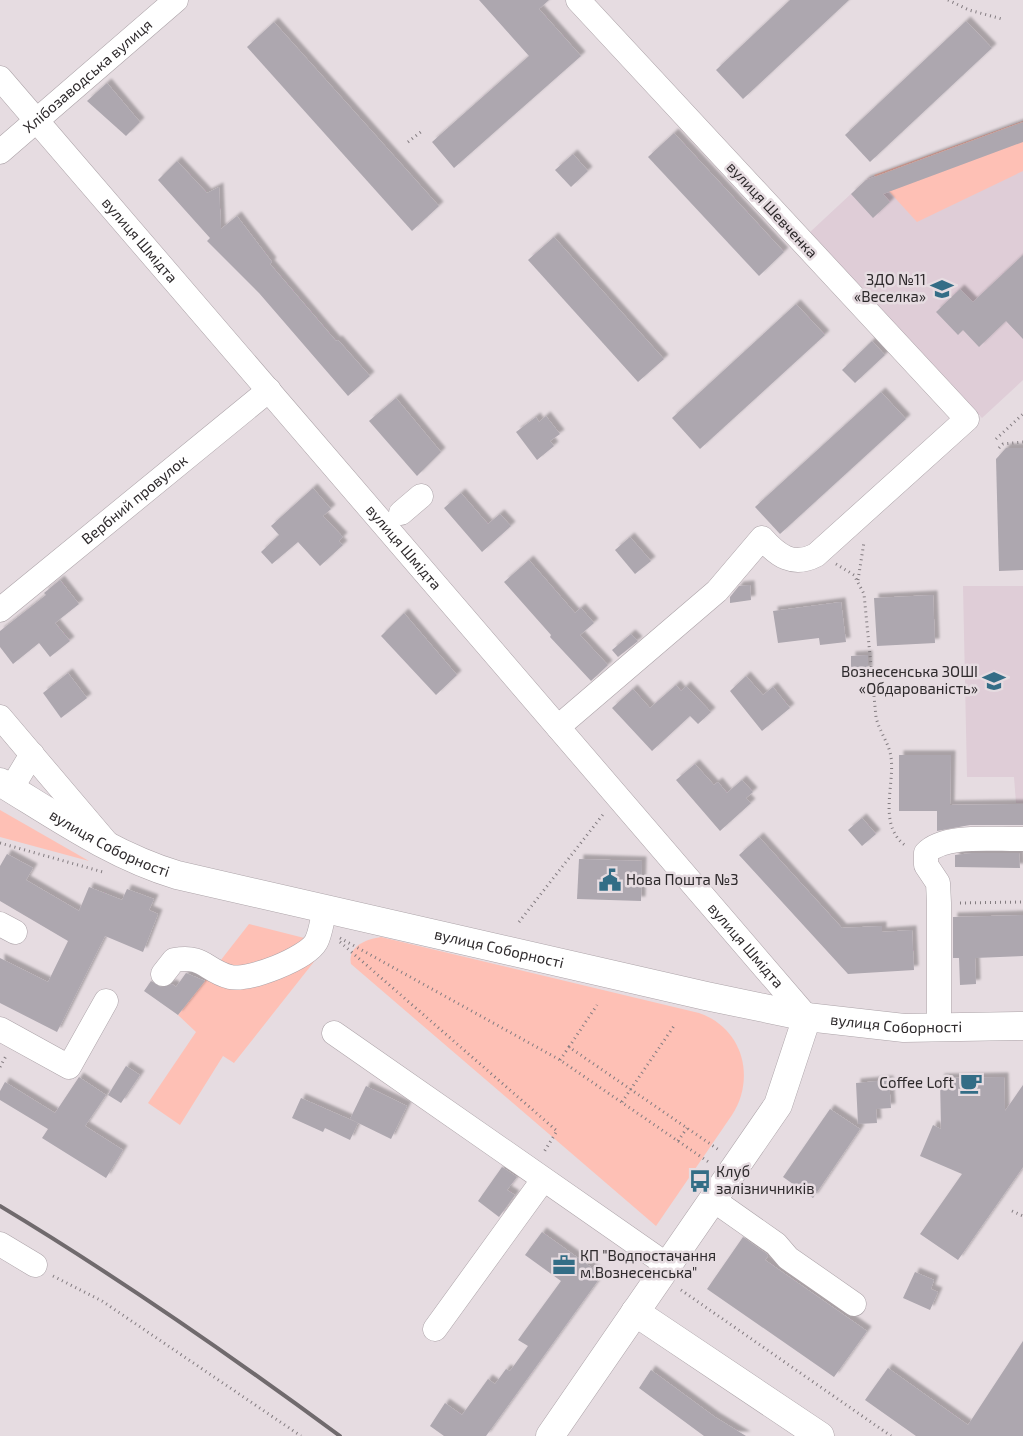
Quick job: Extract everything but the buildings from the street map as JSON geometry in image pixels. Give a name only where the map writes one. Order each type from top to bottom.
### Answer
[{"type":"main road","name":"вулиця Соборності","points":[[6,786],[110,846],[176,875],[706,996],[807,1017],[904,1028],[1023,1026]]},
{"type":"main road","points":[[550,1436],[778,1105],[807,1017]]},
{"type":"main road","points":[[635,1312],[820,1436]]},
{"type":"street","name":"Хлібозаводська вулиця","points":[[0,152],[176,0]]},
{"type":"street","name":"вулиця Шевченка","points":[[589,4],[967,420],[816,555]]},
{"type":"street","name":"вулиця Шмідта","points":[[0,78],[807,1017]]},
{"type":"street","name":"Вербний провулок","points":[[0,610],[269,390]]},
{"type":"street","points":[[401,513],[421,496]]},
{"type":"street","points":[[558,727],[717,591],[762,538],[783,558],[795,561],[806,560],[816,555]]},
{"type":"street","points":[[0,717],[110,846]]},
{"type":"street","points":[[6,786],[32,754]]},
{"type":"street","points":[[938,1028],[940,903],[938,883],[925,859],[926,853],[931,847],[944,841],[1023,839]]},
{"type":"street","points":[[163,974],[174,960],[189,958],[199,960],[221,974],[239,978],[297,959],[317,941],[325,909]]},
{"type":"street","points":[[0,1029],[69,1066],[106,1001]]},
{"type":"street","points":[[334,1033],[667,1265]]},
{"type":"street","points":[[435,1329],[543,1180]]},
{"type":"street","points":[[712,1199],[776,1244],[788,1258],[854,1304]]},
{"type":"street","points":[[0,1244],[35,1265]]},
{"type":"path","points":[[948,0],[969,10],[1002,19]]},
{"type":"path","points":[[408,142],[422,131]]},
{"type":"path","points":[[996,439],[1023,414]]},
{"type":"path","points":[[999,448],[1003,444],[1023,442]]},
{"type":"path","points":[[858,581],[865,532]]},
{"type":"path","points":[[816,555],[849,570],[858,581],[864,594],[877,722],[891,758],[891,823],[898,840],[925,859]]},
{"type":"path","points":[[519,922],[618,796]]},
{"type":"path","points":[[0,843],[110,874]]},
{"type":"path","points":[[940,903],[1023,902]]},
{"type":"path","points":[[543,1180],[544,1150],[557,1131],[336,938],[560,1060],[710,1163]]},
{"type":"path","points":[[560,1060],[597,1005]]},
{"type":"path","points":[[622,1102],[674,1026]]},
{"type":"path","points":[[569,1047],[719,1150]]},
{"type":"path","points":[[678,1141],[687,1128]]},
{"type":"path","points":[[1012,1211],[1023,1216]]},
{"type":"path","points":[[35,1265],[57,1279],[102,1300],[301,1436]]},
{"type":"path","points":[[681,1290],[891,1436]]},
{"type":"shaded area","name":"ЗДО №11 «Веселка»","points":[[1023,121],[1023,380],[982,418],[809,233],[868,178]]},
{"type":"shaded area","points":[[1023,121],[1023,171],[917,222],[874,175]]},
{"type":"shaded area","name":"Вознесенська ЗОШІ «Обдарованість»","points":[[963,586],[1023,586],[1023,803],[1016,803],[1014,777],[967,777]]},
{"type":"shaded area","points":[[0,810],[89,861],[0,837]]},
{"type":"shaded area","points":[[249,924],[328,944],[234,1063],[223,1056],[180,1125],[148,1103],[196,1032],[178,1015]]},
{"type":"shaded area","points":[[381,937],[699,1013],[714,1020],[726,1030],[735,1042],[744,1070],[743,1086],[739,1101],[732,1115],[656,1226],[351,964],[352,952],[359,944]]},
{"type":"railway","points":[[0,1206],[87,1260],[173,1317],[340,1436]]},
{"type":"place","name":"ЗДО №11 «Веселка»","points":[[942,289]]},
{"type":"place","name":"Вознесенська ЗОШІ «Обдарованість»","points":[[994,681]]},
{"type":"place","name":"Нова Пошта №3","points":[[610,880]]},
{"type":"place","name":"Coffee Loft","points":[[971,1083]]},
{"type":"place","name":"Клуб залізничників","points":[[700,1181]]},
{"type":"place","name":"КП \"Водпостачання м.Вознесенська\"","points":[[564,1265]]}]
